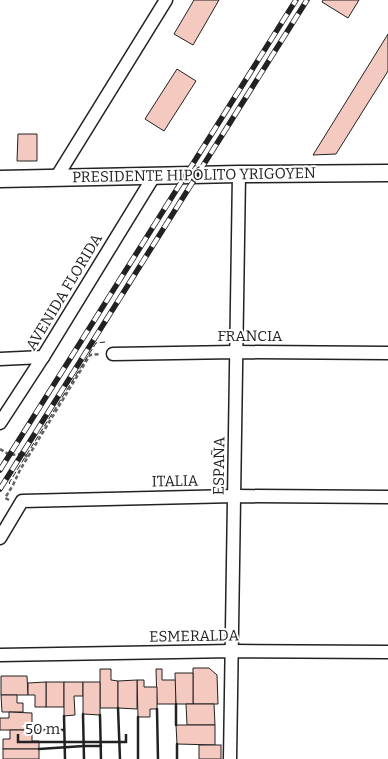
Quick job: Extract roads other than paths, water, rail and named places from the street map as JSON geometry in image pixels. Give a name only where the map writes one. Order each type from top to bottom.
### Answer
[{"type":"street","points":[[56,178],[166,0]]},
{"type":"street","name":"PRESIDENTE HIPÓLITO YRIGOYEN","points":[[0,179],[388,173]]},
{"type":"street","name":"ESPAÑA","points":[[230,759],[239,174]]},
{"type":"street","name":"AVENIDA FLORIDA","points":[[0,423],[43,357],[154,176]]},
{"type":"street","name":"FRANCIA","points":[[113,354],[236,352],[388,353]]},
{"type":"street","points":[[0,359],[43,357]]},
{"type":"street","name":"ITALIA","points":[[0,538],[16,501],[234,496],[388,497]]},
{"type":"street","name":"ESMERALDA","points":[[0,655],[233,651],[388,652]]},
{"type":"railway","points":[[0,470],[296,0]]},
{"type":"railway","points":[[0,489],[307,0]]}]
